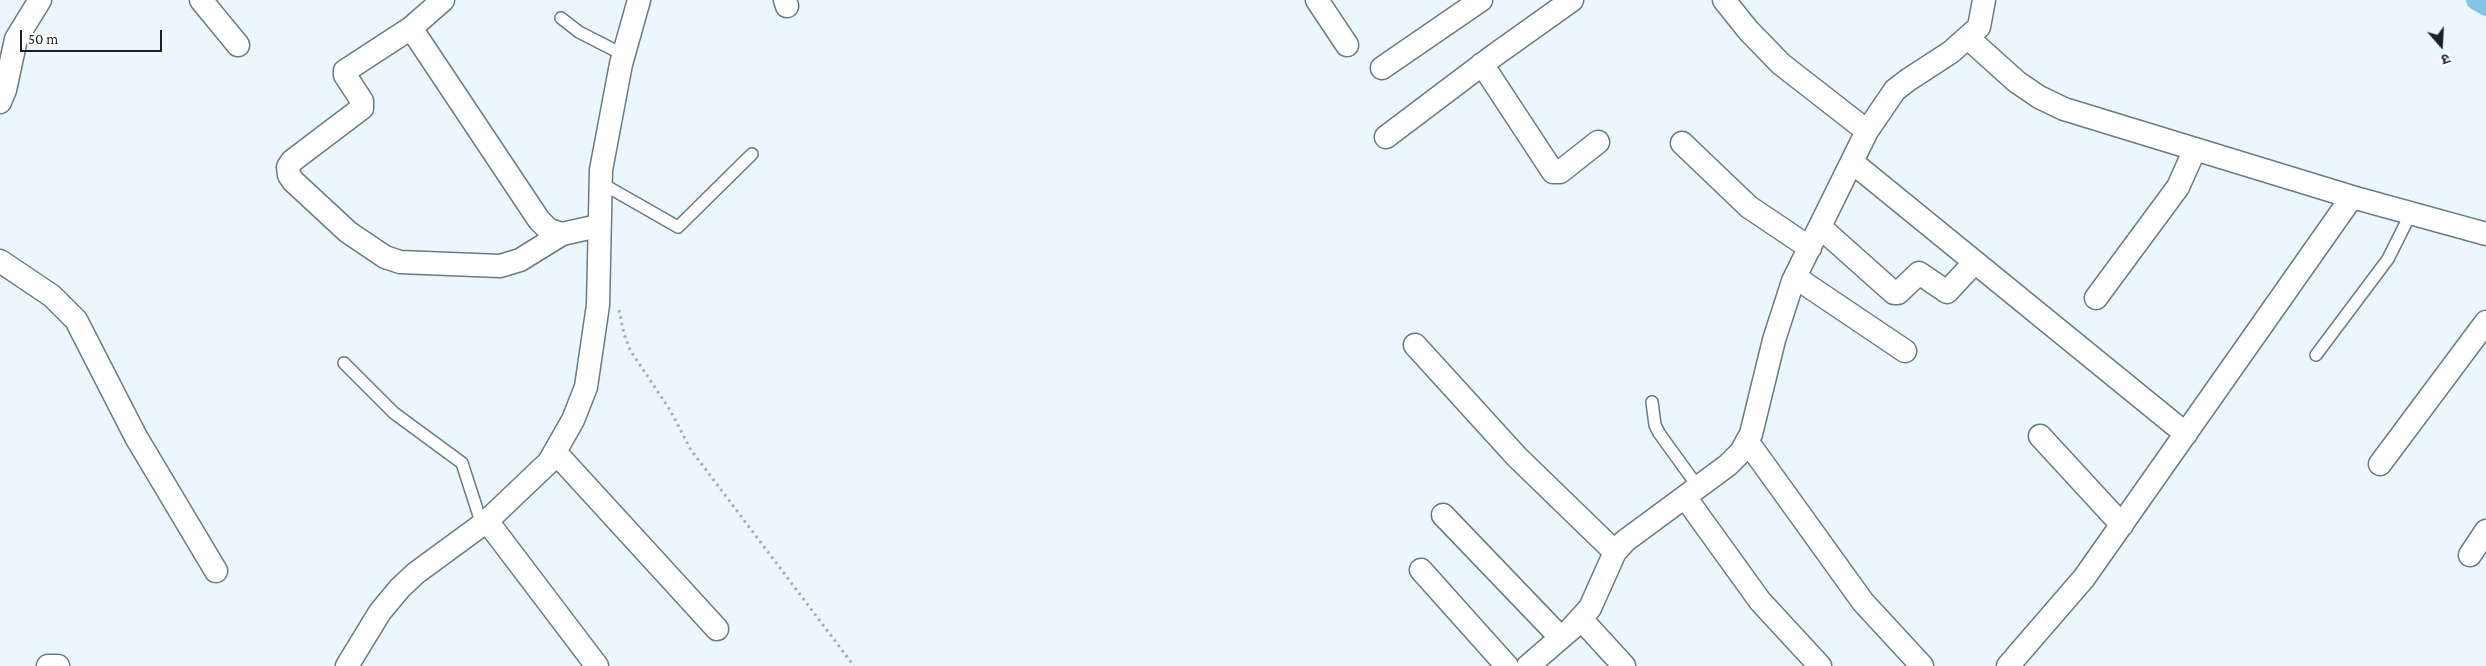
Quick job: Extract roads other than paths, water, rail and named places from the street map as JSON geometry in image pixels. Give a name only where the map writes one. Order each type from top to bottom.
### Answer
[{"type":"street","points":[[0,102],[5,67],[16,39],[40,0]]},
{"type":"street","points":[[201,0],[238,45]]},
{"type":"street","points":[[443,0],[411,28],[345,71],[345,75],[362,101],[362,108],[292,161],[288,171],[292,181],[348,232],[385,257],[400,262],[500,266],[520,260],[562,234],[598,226]]},
{"type":"street","points":[[347,666],[380,612],[400,588],[416,572],[484,523],[548,462],[573,420],[586,387],[598,305],[598,226],[601,170],[624,55],[639,0]]},
{"type":"street","points":[[1317,0],[1347,45]]},
{"type":"street","points":[[1382,68],[1481,0]]},
{"type":"street","points":[[1386,137],[1482,64],[1572,0]]},
{"type":"street","points":[[1724,0],[1748,30],[1787,69],[1867,131]]},
{"type":"street","points":[[1528,666],[1582,619],[1590,608],[1615,552],[1625,541],[1728,466],[1741,452],[1747,441],[1774,340],[1795,277],[1867,131],[1895,90],[1968,38],[1979,27],[1983,15],[1984,0]]},
{"type":"street","points":[[411,28],[539,220],[549,230],[562,234]]},
{"type":"street","points":[[1968,38],[2039,97],[2064,109],[2352,196],[2486,234]]},
{"type":"street","points":[[1482,64],[1553,172],[1560,172],[1598,142]]},
{"type":"street","points":[[1682,143],[1749,207],[1810,248]]},
{"type":"street","points":[[2096,298],[2178,187],[2195,149]]},
{"type":"street","points":[[1852,162],[2186,434]]},
{"type":"street","points":[[2008,666],[2084,578],[2352,196]]},
{"type":"street","points":[[1820,228],[1894,293],[1898,293],[1919,273],[1924,274],[1944,292],[1947,292],[1975,262]]},
{"type":"street","points":[[0,261],[52,296],[76,320],[136,437],[216,571]]},
{"type":"street","points":[[1795,277],[1905,351]]},
{"type":"street","points":[[2380,464],[2486,322]]},
{"type":"street","points":[[1415,345],[1517,457],[1615,552]]},
{"type":"street","points":[[2040,436],[2122,525]]},
{"type":"street","points":[[1747,441],[1863,602],[1922,666]]},
{"type":"street","points":[[555,452],[717,629]]},
{"type":"street","points":[[1692,492],[1760,601],[1820,666]]},
{"type":"street","points":[[1442,514],[1560,637]]},
{"type":"street","points":[[484,523],[597,666]]},
{"type":"street","points":[[2470,555],[2486,531]]},
{"type":"street","points":[[1421,570],[1507,666]]},
{"type":"street","points":[[1582,619],[1624,666]]},
{"type":"street","points":[[48,666],[58,666]]},
{"type":"lane","points":[[561,18],[579,32],[624,55]]},
{"type":"lane","points":[[601,183],[678,227],[752,154]]},
{"type":"lane","points":[[2316,355],[2388,259],[2411,213]]},
{"type":"lane","points":[[344,363],[394,413],[462,463],[484,523]]},
{"type":"lane","points":[[1652,402],[1655,425],[1692,492]]},
{"type":"waterway","points":[[2476,0],[2486,6]]}]
